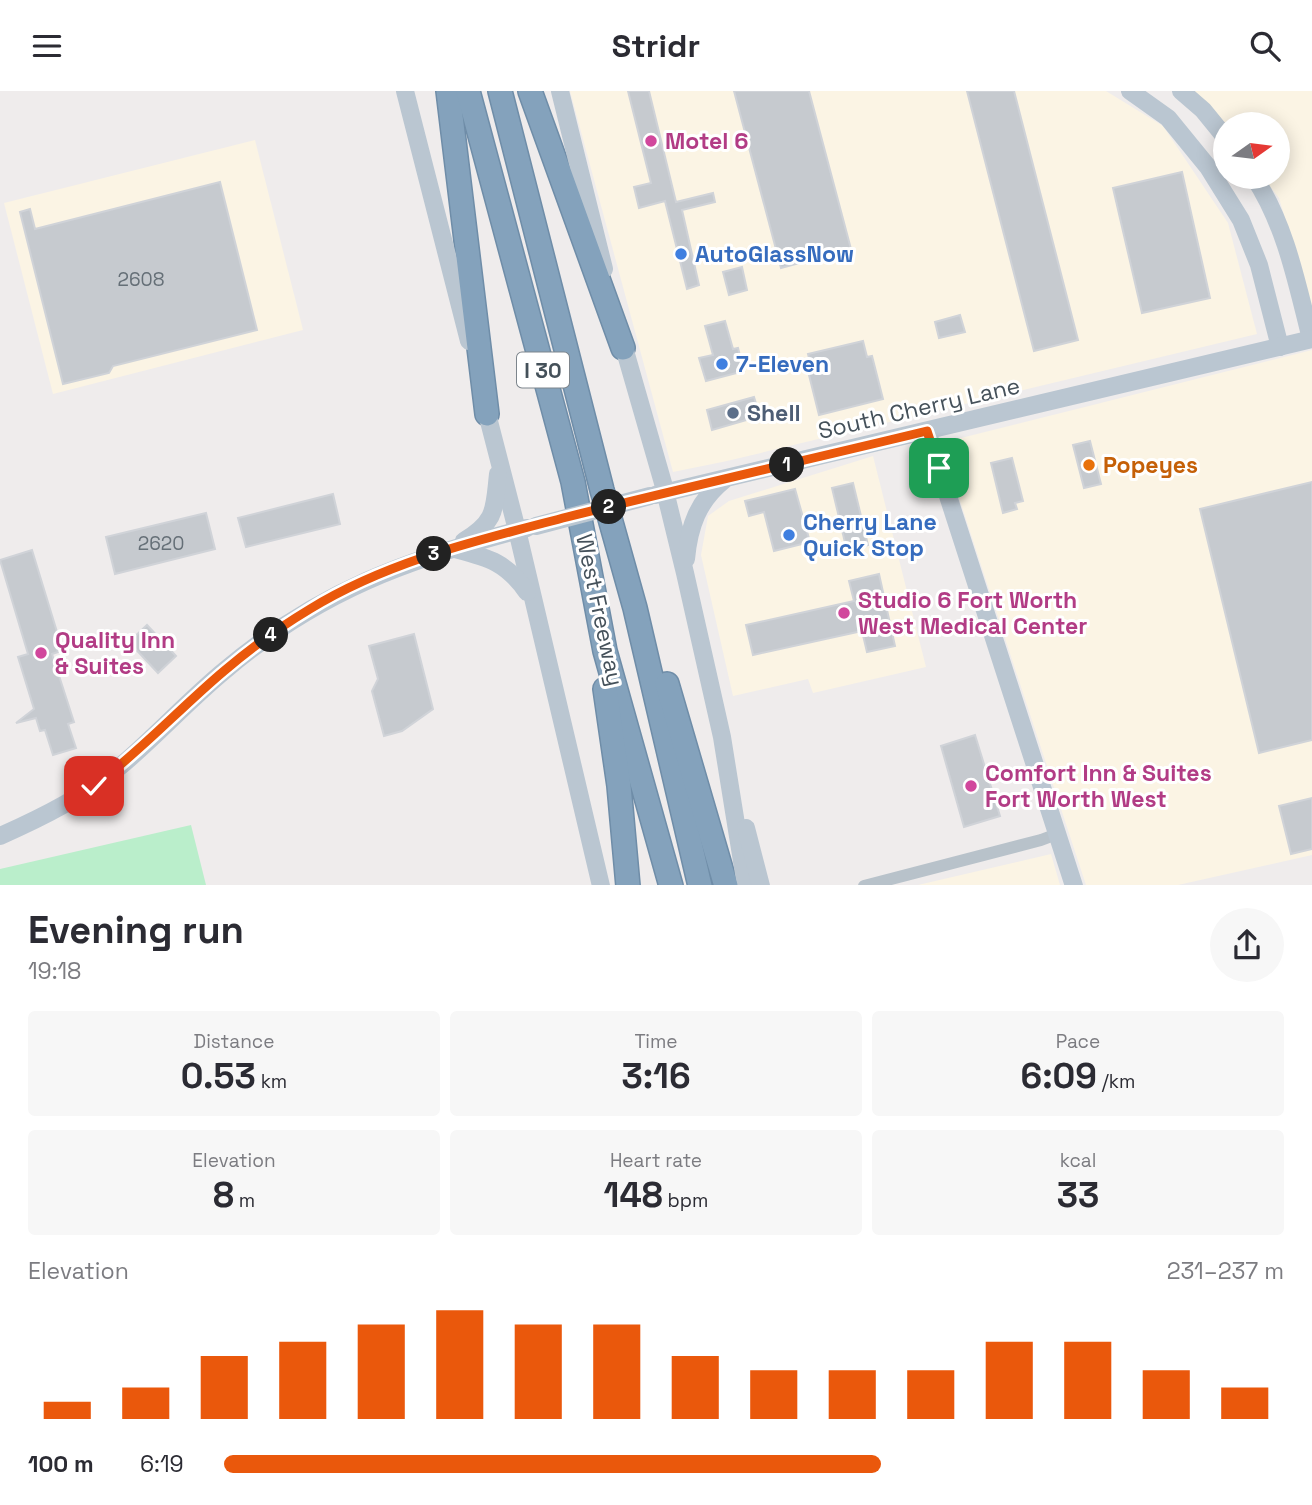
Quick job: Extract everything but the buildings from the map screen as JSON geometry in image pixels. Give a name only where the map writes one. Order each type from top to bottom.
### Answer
[{"type":"highway","points":[[448,91],[487,414]]},
{"type":"highway","name":"West Freeway","points":[[468,91],[573,482],[605,651],[671,885]]},
{"type":"highway","name":"West Freeway","points":[[500,91],[602,490],[635,608],[700,885]]},
{"type":"highway","points":[[530,91],[623,348]]},
{"type":"highway","points":[[635,608],[653,636],[726,885]]},
{"type":"highway","points":[[605,651],[604,697],[620,786],[628,885]]},
{"type":"street","points":[[405,91],[517,530],[601,885]]},
{"type":"street","points":[[560,91],[658,494],[685,573],[722,737],[761,885]]},
{"type":"street","points":[[1130,91],[1168,118],[1208,167],[1241,220],[1259,265],[1280,347]]},
{"type":"street","points":[[1181,91],[1213,122]]},
{"type":"street","points":[[1261,189],[1283,235],[1312,339]]},
{"type":"street","name":"South Cherry Lane","points":[[0,836],[58,808],[103,779],[122,765],[225,670],[311,608],[352,586],[397,567],[452,548],[658,494],[1312,339]]},
{"type":"street","points":[[927,431],[1074,885]]},
{"type":"street","points":[[452,548],[477,533],[494,511],[500,463]]},
{"type":"street","points":[[685,573],[688,534],[709,492],[724,479]]},
{"type":"street","points":[[452,548],[502,564],[515,575],[533,601]]},
{"type":"street","points":[[722,737],[746,885]]},
{"type":"street","points":[[864,885],[1057,834]]},
{"type":"shaded area","points":[[570,91],[1106,91],[1163,126],[1228,223],[1257,334],[673,472]]},
{"type":"shaded area","points":[[1194,91],[1312,91],[1312,309],[1279,198],[1272,189],[1290,189],[1290,112],[1214,112]]},
{"type":"shaded area","points":[[255,140],[303,330],[53,394],[4,203]]},
{"type":"shaded area","points":[[1312,350],[1312,855],[1178,885],[1086,885],[941,443]]},
{"type":"shaded area","points":[[873,456],[926,667],[813,693],[808,679],[733,696],[701,555],[708,516],[729,501]]},
{"type":"shaded area","points":[[1051,854],[1060,885],[918,885]]},
{"type":"green space","points":[[191,825],[206,885],[0,885],[0,869]]},
{"type":"place","name":"Motel 6","points":[[651,141]]},
{"type":"place","name":"AutoGlassNow","points":[[681,254]]},
{"type":"place","name":"7-Eleven","points":[[722,364]]},
{"type":"place","name":"Shell","points":[[733,413]]},
{"type":"place","name":"Popeyes","points":[[1089,465]]},
{"type":"place","name":"Cherry Lane Quick Stop","points":[[789,535]]},
{"type":"place","name":"Studio 6 Fort Worth West Medical Center","points":[[844,613]]},
{"type":"place","name":"Quality Inn & Suites","points":[[41,653]]},
{"type":"place","name":"Comfort Inn & Suites Fort Worth West","points":[[971,786]]},
{"type":"route","points":[[94,786],[122,765],[225,670],[277,631],[311,608],[352,586],[397,567],[452,548],[665,492],[927,431],[939,468]]}]
